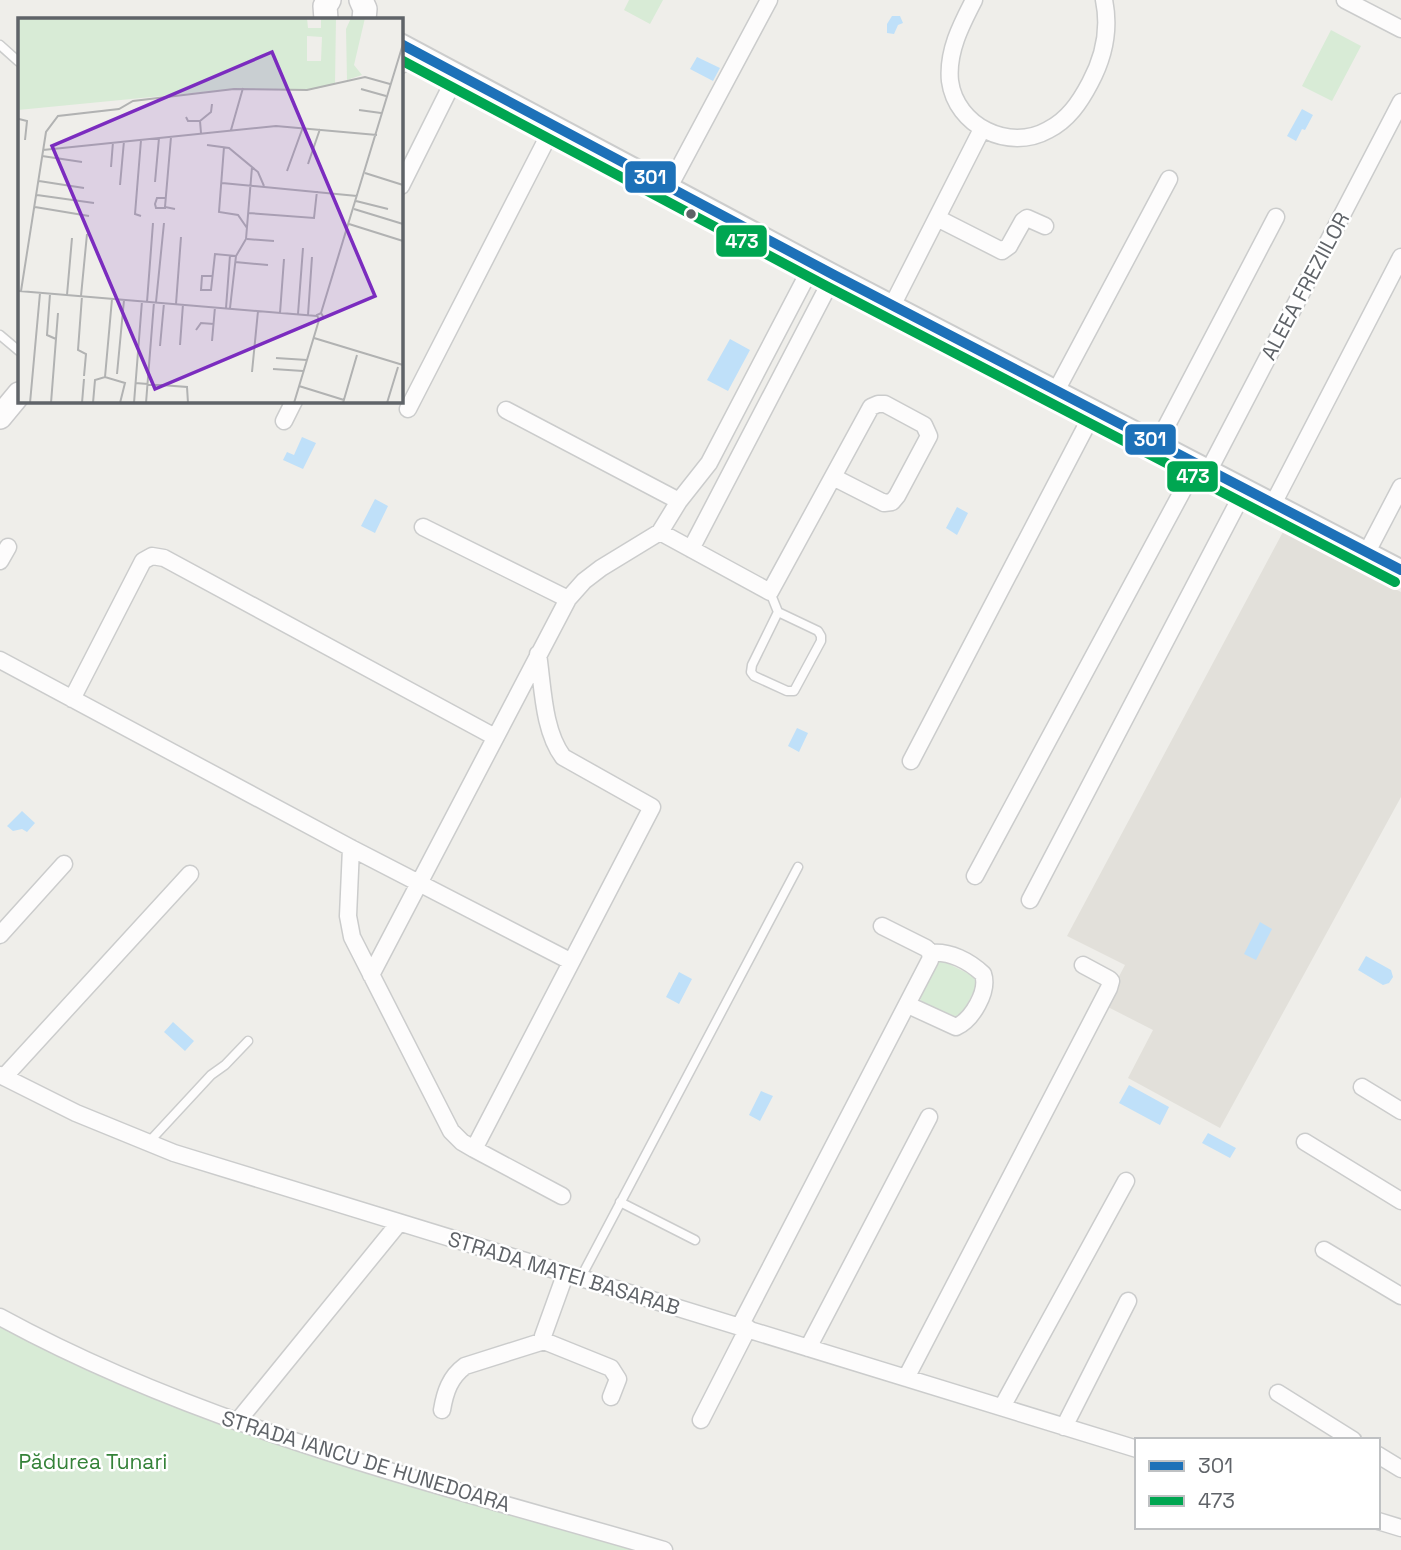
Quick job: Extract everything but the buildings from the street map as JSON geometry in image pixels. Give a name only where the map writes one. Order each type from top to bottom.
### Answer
[{"type":"main road","points":[[326,18],[325,6],[329,0]]},
{"type":"main road","points":[[361,0],[365,9],[364,18]]},
{"type":"main road","points":[[0,417],[18,395]]},
{"type":"street","points":[[669,187],[769,0]]},
{"type":"street","points":[[974,0],[956,40],[950,80],[961,108],[982,130],[1011,138],[1030,137],[1049,130],[1067,116],[1087,89],[1102,54],[1106,27],[1104,0]]},
{"type":"street","points":[[1345,0],[1373,6],[1401,29]]},
{"type":"street","points":[[403,53],[457,74],[892,306],[1401,570]]},
{"type":"street","points":[[402,185],[457,74]]},
{"type":"street","name":"ALEEA FREZIILOR","points":[[975,876],[1203,467],[1401,102]]},
{"type":"street","points":[[408,409],[554,125]]},
{"type":"street","points":[[892,306],[982,130]]},
{"type":"street","points":[[1056,391],[1168,179]]},
{"type":"street","points":[[1157,444],[1276,217]]},
{"type":"street","points":[[937,218],[1002,251],[1009,246],[1027,218],[1045,226]]},
{"type":"street","points":[[1273,504],[1401,257]]},
{"type":"street","points":[[371,975],[568,599],[584,580],[660,532],[709,463],[813,264]]},
{"type":"street","points":[[691,549],[834,275]]},
{"type":"street","points":[[284,421],[294,402]]},
{"type":"street","points":[[660,532],[770,592],[871,407],[885,404],[924,425],[928,430],[929,436],[897,496],[891,502],[884,503],[833,477]]},
{"type":"street","points":[[506,410],[679,502]]},
{"type":"street","points":[[911,761],[1094,411]]},
{"type":"street","points":[[1367,552],[1401,487]]},
{"type":"street","points":[[1030,900],[1245,489]]},
{"type":"street","points":[[423,527],[568,599]]},
{"type":"street","points":[[72,699],[143,561],[152,556],[164,558],[495,737]]},
{"type":"street","points":[[474,1149],[652,807],[564,757],[556,747],[548,718],[538,654]]},
{"type":"street","points":[[0,660],[351,848],[570,961]]},
{"type":"street","points":[[351,848],[348,916],[352,937],[452,1131],[474,1149],[562,1196]]},
{"type":"street","points":[[0,935],[64,864]]},
{"type":"street","points":[[2,1076],[190,874]]},
{"type":"street","points":[[701,1420],[744,1327],[930,960],[931,953],[926,947],[882,926]]},
{"type":"street","points":[[908,1005],[956,1027],[964,1024],[978,1001],[984,987],[983,974],[944,952],[931,953]]},
{"type":"street","points":[[906,1377],[1109,988],[1109,979],[1083,965]]},
{"type":"street","name":"STRADA MATEI BASARAB","points":[[2,1076],[76,1113],[148,1143],[573,1277],[1135,1448]]},
{"type":"street","points":[[1362,1087],[1401,1111]]},
{"type":"street","points":[[808,1348],[929,1117]]},
{"type":"street","points":[[1305,1142],[1401,1201]]},
{"type":"street","points":[[1002,1407],[1126,1181]]},
{"type":"street","points":[[237,1422],[399,1223]]},
{"type":"street","points":[[1324,1250],[1401,1296]]},
{"type":"street","points":[[544,1341],[543,1336],[573,1277]]},
{"type":"street","points":[[1064,1427],[1128,1300]]},
{"type":"street","name":"STRADA IANCU DE HUNEDOARA","points":[[0,1317],[106,1369],[287,1440],[664,1550]]},
{"type":"street","points":[[442,1410],[445,1393],[456,1372],[465,1366],[544,1341],[611,1368],[618,1379],[611,1397]]},
{"type":"street","points":[[1278,1393],[1350,1438]]},
{"type":"street","points":[[1380,1456],[1401,1469]]},
{"type":"street","points":[[1380,1522],[1401,1528]]},
{"type":"lane","points":[[0,45],[18,61]]},
{"type":"lane","points":[[0,335],[18,350]]},
{"type":"lane","points":[[770,592],[778,612],[818,631],[821,636],[821,641],[794,691],[787,691],[754,676],[751,672],[778,612]]},
{"type":"lane","points":[[573,1277],[620,1202],[798,867]]},
{"type":"lane","points":[[148,1143],[211,1074],[225,1065],[248,1041]]},
{"type":"lane","points":[[620,1202],[695,1240]]},
{"type":"shaded area","points":[[1284,530],[1401,592],[1401,797],[1220,1128],[1128,1078],[1153,1030],[1104,1005],[1125,965],[1067,936]]},
{"type":"green space","points":[[629,0],[663,0],[650,24],[624,10]]},
{"type":"green space","points":[[1331,30],[1361,46],[1332,101],[1302,86]]},
{"type":"green space","points":[[941,960],[977,978],[978,983],[962,1014],[957,1016],[939,1013],[920,999],[936,963]]},
{"type":"green space","name":"Pădurea Tunari","points":[[0,1317],[155,1391],[641,1550],[0,1550]]},
{"type":"water","points":[[892,16],[900,16],[903,23],[898,25],[894,34],[887,33],[887,24]]},
{"type":"water","points":[[697,57],[720,68],[713,81],[690,69]]},
{"type":"water","points":[[1302,109],[1313,115],[1296,141],[1287,136]]},
{"type":"water","points":[[730,339],[750,350],[728,391],[707,380]]},
{"type":"water","points":[[302,437],[316,443],[303,469],[283,460],[287,452],[294,455]]},
{"type":"water","points":[[375,499],[388,506],[375,533],[361,526]]},
{"type":"water","points":[[957,507],[968,513],[957,535],[946,528]]},
{"type":"water","points":[[797,728],[808,733],[799,752],[788,746]]},
{"type":"water","points":[[22,811],[35,823],[27,832],[22,829],[13,831],[7,826]]},
{"type":"water","points":[[1260,922],[1272,929],[1256,960],[1244,954]]},
{"type":"water","points":[[1366,956],[1391,970],[1393,977],[1389,983],[1383,985],[1358,970]]},
{"type":"water","points":[[679,972],[692,979],[679,1004],[666,997]]},
{"type":"water","points":[[173,1022],[194,1041],[185,1051],[164,1032]]},
{"type":"water","points":[[1129,1085],[1169,1107],[1160,1125],[1119,1103]]},
{"type":"water","points":[[761,1091],[773,1096],[760,1121],[749,1115]]},
{"type":"water","points":[[1208,1133],[1236,1148],[1230,1158],[1202,1143]]},
{"type":"transit line","name":"301","points":[[402,45],[834,275],[1401,570]]},
{"type":"transit line","name":"473","points":[[402,61],[828,287],[1395,582]]}]
